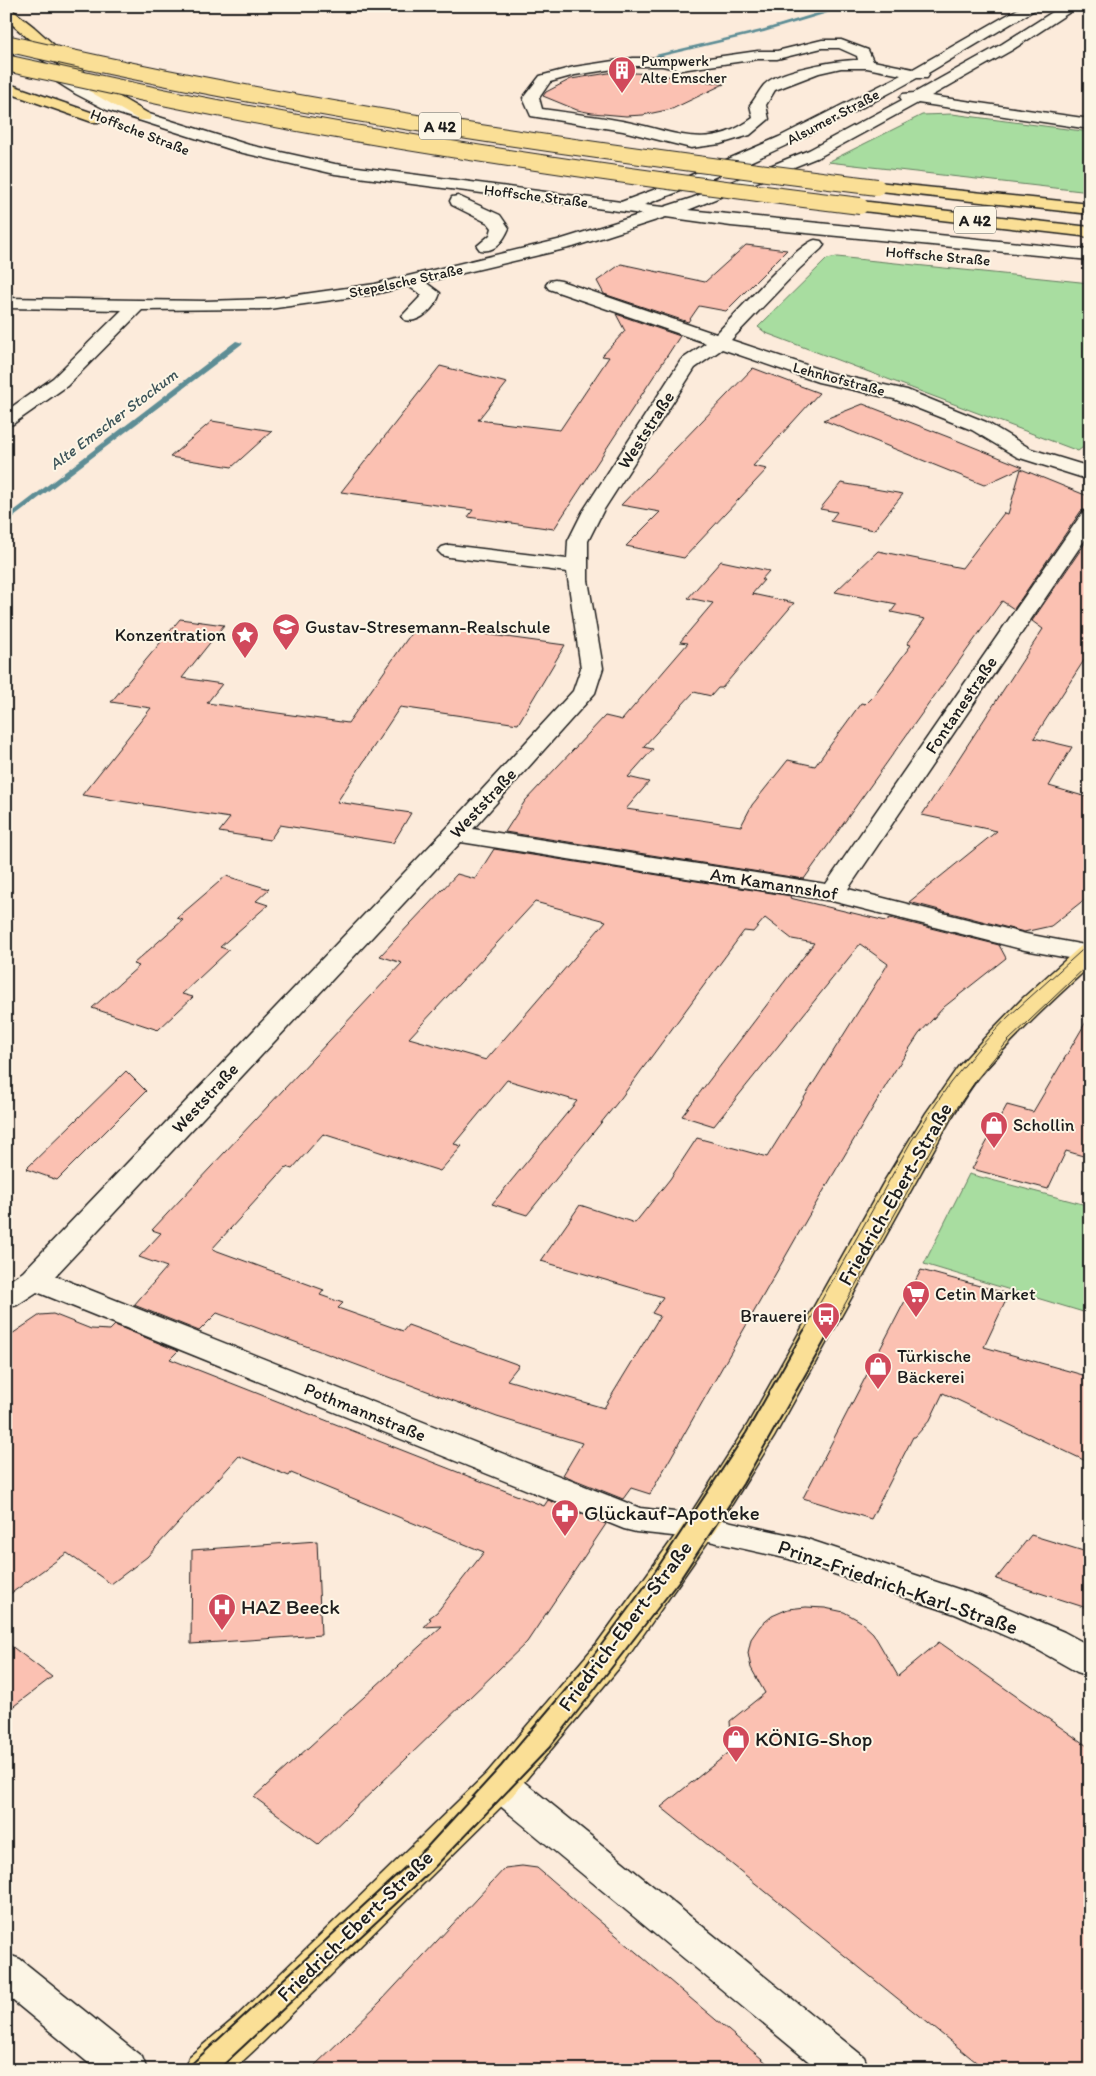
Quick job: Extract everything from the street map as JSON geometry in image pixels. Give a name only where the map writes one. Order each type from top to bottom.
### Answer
[{"type":"main road","points":[[6,12],[34,32],[95,89],[144,117]]},
{"type":"main road","name":"A 42","points":[[6,43],[168,77],[454,128],[618,153],[877,187],[1090,209]]},
{"type":"main road","name":"A 42","points":[[6,63],[201,105],[353,132],[584,169],[860,206],[1090,232]]},
{"type":"main road","points":[[6,87],[65,109],[97,118]]},
{"type":"main road","name":"Friedrich-Ebert-Straße","points":[[204,2070],[256,2023],[500,1784],[611,1652],[700,1527],[762,1429],[895,1188],[936,1119],[968,1073],[1001,1036],[1089,953]]},
{"type":"street","name":"Alsumer Straße","points":[[622,207],[668,192],[782,144],[916,74],[1034,6]]},
{"type":"street","name":"Alsumer Straße","points":[[668,213],[727,191],[815,153],[864,128],[1006,47],[1072,6]]},
{"type":"street","name":"Hoffsche Straße","points":[[6,43],[81,91],[112,107],[245,149],[335,170],[803,229],[1090,254]]},
{"type":"street","points":[[867,64],[863,53],[841,44],[822,44],[777,55],[758,55],[681,66],[662,62],[633,62],[574,71],[545,79],[531,98],[536,113],[623,126],[692,143],[720,139],[744,132],[762,119],[758,105],[770,87],[816,69],[841,64],[867,64],[946,81]]},
{"type":"street","name":"Hoffsche Straße","points":[[6,63],[97,118],[116,125]]},
{"type":"street","points":[[882,92],[953,105],[1090,124]]},
{"type":"street","points":[[227,157],[245,149]]},
{"type":"street","name":"Hoffsche Straße","points":[[302,178],[458,201],[815,245],[1090,270]]},
{"type":"street","points":[[727,191],[741,208],[803,229]]},
{"type":"street","points":[[458,201],[494,219],[501,228],[497,237],[486,246]]},
{"type":"street","points":[[590,218],[622,207]]},
{"type":"street","name":"Stepelsche Straße","points":[[6,303],[137,305],[269,304],[375,290],[517,256],[668,213]]},
{"type":"street","name":"Stepelsche Straße","points":[[458,252],[514,239]]},
{"type":"street","name":"Weststraße","points":[[6,1298],[34,1280],[455,834],[584,693],[592,668],[577,580],[578,541],[593,511],[688,364],[719,342],[793,265],[815,245]]},
{"type":"street","name":"Stepelsche Straße","points":[[137,305],[245,293],[347,276]]},
{"type":"street","points":[[411,281],[432,293],[429,300],[411,316]]},
{"type":"street","name":"Lehnhofstraße","points":[[555,285],[825,378],[905,396],[979,426],[1024,453],[1090,474]]},
{"type":"street","points":[[6,420],[60,382],[137,305]]},
{"type":"street","name":"Fontanestraße","points":[[832,893],[1090,516]]},
{"type":"street","points":[[449,551],[577,567]]},
{"type":"street","name":"Am Kamannshof","points":[[455,834],[832,893],[1025,942],[1089,953]]},
{"type":"street","name":"Pothmannstraße","points":[[34,1280],[636,1520],[700,1527]]},
{"type":"street","name":"Prinz-Friedrich-Karl-Straße","points":[[700,1527],[792,1547],[967,1606],[1050,1641],[1090,1662]]},
{"type":"street","points":[[500,1784],[849,2070]]},
{"type":"street","points":[[6,1971],[126,2070]]},
{"type":"green space","points":[[952,114],[1090,132],[1090,192],[828,162],[922,115]]},
{"type":"green space","points":[[837,257],[1090,283],[1090,442],[1078,451],[766,333],[758,327],[827,259]]},
{"type":"green space","points":[[969,1174],[1090,1206],[1090,1314],[924,1264]]},
{"type":"building","name":"Pumpwerk Alte Emscher","points":[[615,72],[653,74],[724,84],[672,109],[643,115],[626,116],[592,113],[577,110],[543,96],[546,92],[571,79]]},
{"type":"building","points":[[746,245],[787,250],[726,311],[699,306],[688,322],[604,294],[597,281],[621,264],[705,282]]},
{"type":"building","points":[[616,314],[680,336],[554,529],[468,517],[473,510],[341,492],[440,366],[507,383],[478,420],[560,430],[609,357],[602,356],[625,331]]},
{"type":"building","points":[[753,368],[819,393],[753,466],[767,469],[684,558],[626,546],[660,512],[621,505]]},
{"type":"building","points":[[863,404],[1023,467],[984,485],[823,420]]},
{"type":"building","points":[[212,421],[272,431],[232,467],[170,457]]},
{"type":"building","points":[[1021,469],[1090,497],[1090,508],[1081,511],[1014,609],[1002,601],[804,879],[505,832],[525,801],[605,716],[622,720],[688,643],[680,642],[713,603],[688,598],[721,561],[769,571],[752,594],[794,603],[722,688],[718,688],[711,696],[694,692],[643,747],[653,749],[628,777],[649,782],[626,809],[741,826],[752,805],[788,760],[815,766],[861,703],[865,704],[874,695],[911,645],[907,644],[925,619],[891,612],[897,604],[835,592],[878,551],[962,568],[1004,513],[1008,514]]},
{"type":"building","points":[[841,483],[903,494],[874,530],[830,521],[837,512],[820,509]]},
{"type":"building","points":[[1090,536],[1090,651],[1034,738],[1072,747],[1049,786],[1090,798],[1090,895],[1051,926],[1024,932],[909,902],[997,831],[922,815],[1043,629],[1032,621]]},
{"type":"building","points":[[180,619],[224,625],[182,678],[222,684],[207,703],[348,723],[417,625],[565,645],[518,724],[400,707],[337,802],[411,813],[393,843],[280,825],[270,840],[219,832],[230,818],[82,795],[151,708],[111,702]]},
{"type":"building","points":[[494,849],[791,896],[790,898],[886,921],[890,918],[999,945],[1006,958],[944,1007],[919,1034],[894,1072],[808,1217],[650,1494],[631,1488],[623,1499],[563,1475],[582,1443],[497,1417],[217,1313],[199,1331],[134,1305],[167,1267],[139,1257],[161,1233],[152,1230],[402,963],[380,956],[457,874],[475,879]],"holes":[[[535,902],[606,921],[486,1060],[409,1038]],[[765,918],[792,939],[814,943],[682,1116],[714,1126],[860,944],[888,964],[767,1157],[697,1138],[670,1179],[635,1223],[580,1205],[541,1261],[663,1297],[652,1313],[660,1316],[604,1408],[507,1380],[519,1365],[408,1325],[403,1331],[338,1308],[343,1303],[320,1295],[324,1290],[212,1249],[286,1167],[292,1169],[323,1134],[440,1171],[462,1146],[454,1144],[507,1080],[577,1101],[492,1204],[527,1215],[621,1098],[744,931],[753,932]]]},
{"type":"building","points":[[226,876],[269,889],[256,901],[268,905],[220,947],[229,950],[182,994],[193,997],[158,1030],[92,1008],[139,966],[133,964],[183,920],[177,918]]},
{"type":"building","points":[[1090,1015],[1090,1158],[1066,1151],[1048,1189],[972,1169],[1007,1105],[1033,1112]]},
{"type":"building","points":[[126,1071],[146,1091],[57,1180],[26,1169]]},
{"type":"building","points":[[921,1270],[1009,1294],[984,1347],[1090,1377],[1090,1463],[943,1393],[930,1420],[913,1437],[871,1519],[803,1498]]},
{"type":"building","points":[[53,1314],[91,1329],[110,1330],[115,1325],[178,1351],[170,1359],[544,1506],[548,1500],[606,1524],[527,1642],[318,1844],[254,1797],[442,1626],[424,1627],[431,1619],[429,1618],[437,1612],[484,1552],[291,1473],[289,1476],[239,1456],[147,1557],[111,1584],[67,1553],[6,1597],[6,1338],[40,1315]]},
{"type":"building","points":[[1031,1535],[1090,1553],[1090,1609],[996,1579]]},
{"type":"building","points":[[317,1541],[321,1635],[191,1644],[192,1550]]},
{"type":"building","points":[[806,1607],[844,1612],[860,1621],[873,1633],[898,1676],[939,1642],[1090,1748],[1090,2070],[986,2070],[661,1807],[732,1750],[730,1721],[765,1693],[751,1668],[748,1653],[751,1639],[760,1626],[772,1616],[788,1609]]},
{"type":"building","points":[[6,1642],[52,1677],[6,1712]]},
{"type":"building","points":[[522,1866],[537,1868],[775,2070],[310,2070],[382,2000],[505,1868]]},
{"type":"waterway","points":[[658,55],[762,31],[848,6]]},
{"type":"waterway","name":"Alte Emscher Stockum","points":[[6,521],[239,343]]},
{"type":"tram line","points":[[804,1331],[912,1140],[950,1083],[1008,1017],[1090,943]]},
{"type":"tram line","points":[[830,1331],[941,1131],[977,1079],[1008,1041],[1090,963]]},
{"type":"tram line","points":[[185,2070],[426,1848],[501,1766],[584,1668],[648,1582],[746,1433],[804,1330]]},
{"type":"tram line","points":[[218,2070],[431,1871],[550,1747],[679,1581],[743,1484],[831,1330]]},
{"type":"place","name":"Pumpwerk Alte Emscher","points":[[622,94]]},
{"type":"place","name":"Gustav-Stresemann-Realschule","points":[[286,651]]},
{"type":"place","name":"Konzentration","points":[[245,659]]},
{"type":"place","name":"Schollin","points":[[994,1149]]},
{"type":"place","name":"Cetin Market","points":[[916,1318]]},
{"type":"place","name":"Brauerei","points":[[826,1340]]},
{"type":"place","name":"Türkische Bäckerei","points":[[878,1390]]},
{"type":"place","name":"Glückauf-Apotheke","points":[[565,1537]]},
{"type":"place","name":"HAZ Beeck","points":[[222,1631]]},
{"type":"place","name":"KÖNIG-Shop","points":[[736,1763]]}]
